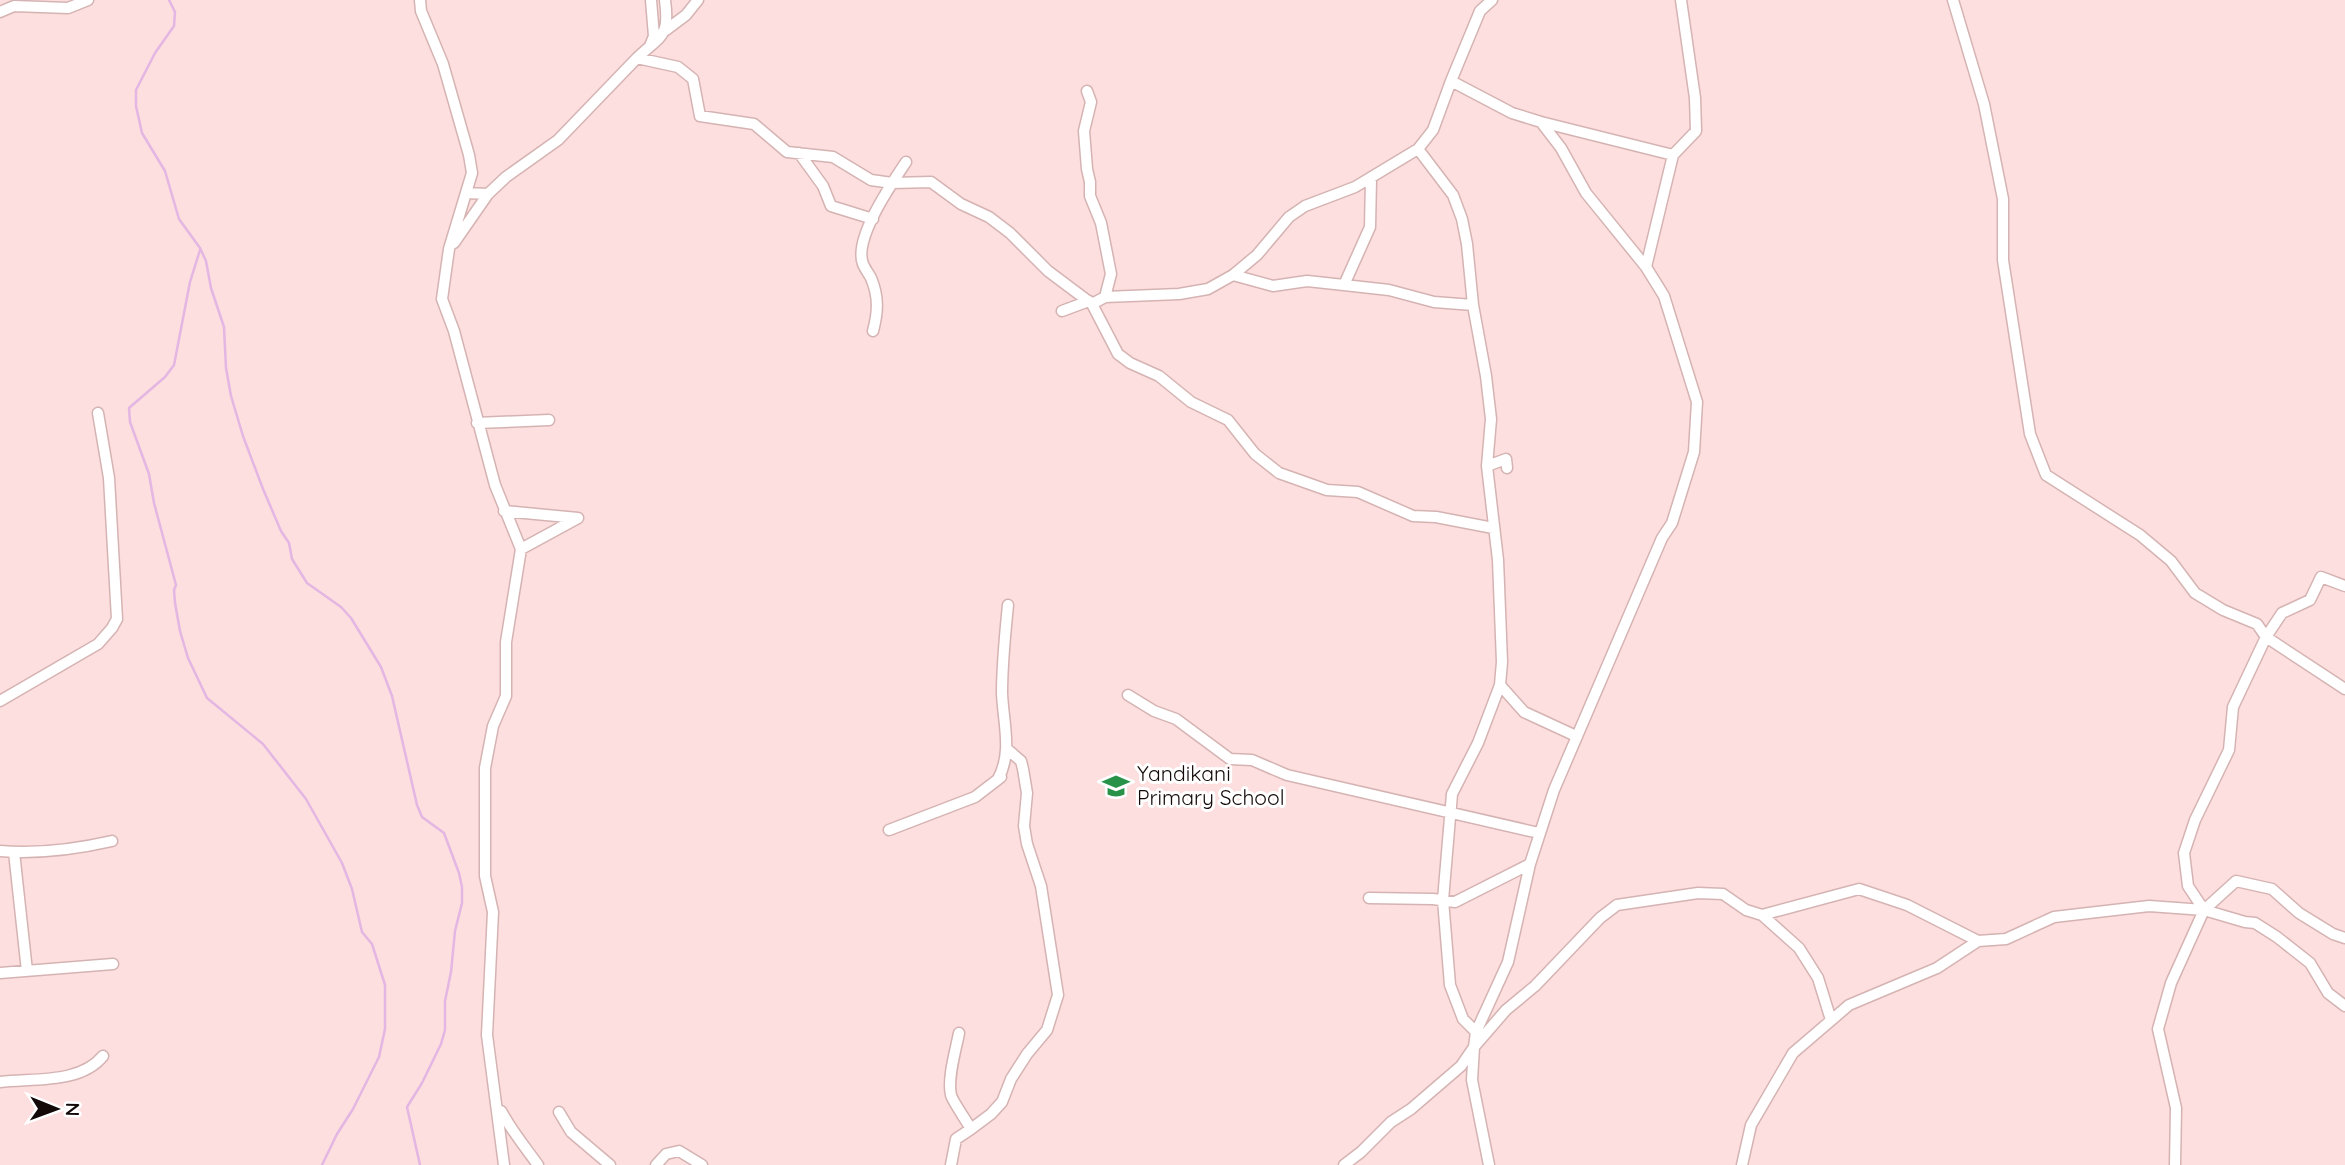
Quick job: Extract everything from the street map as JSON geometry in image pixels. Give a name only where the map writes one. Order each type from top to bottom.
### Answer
[{"type":"street","points":[[0,12],[14,6],[68,8],[88,0]]},
{"type":"street","points":[[420,0],[421,11],[443,64],[469,155],[471,173],[449,249],[442,299],[454,331],[477,423],[504,511],[521,549],[506,642],[506,695],[493,726],[485,768],[485,876],[493,912],[487,1035],[504,1165]]},
{"type":"street","points":[[650,46],[654,36],[651,0]]},
{"type":"street","points":[[665,0],[666,30]]},
{"type":"street","points":[[449,249],[488,194],[506,177],[558,140],[637,58],[686,15],[697,0]]},
{"type":"street","points":[[1062,311],[1105,297],[1180,294],[1208,289],[1233,275],[1257,255],[1289,217],[1371,179],[1418,149],[1433,130],[1480,10],[1492,0]]},
{"type":"street","points":[[1646,267],[1672,155],[1696,131],[1695,98],[1681,0]]},
{"type":"street","points":[[1953,0],[1984,104],[2003,199],[2003,260],[2030,434],[2046,475],[2140,535],[2171,561],[2195,593],[2223,610],[2257,624],[2266,637],[2345,689]]},
{"type":"street","points":[[637,58],[678,67],[694,79],[700,116],[754,124],[787,152],[833,157],[871,180],[892,183],[931,182],[961,204],[989,217],[1010,233],[1048,271],[1090,303],[1118,354],[1130,363],[1159,376],[1191,402],[1228,420],[1255,454],[1279,473],[1327,490],[1358,492],[1413,516],[1436,517],[1493,528]]},
{"type":"street","points":[[1451,81],[1513,113],[1672,155]]},
{"type":"street","points":[[1087,91],[1091,102],[1084,131],[1090,196],[1101,223],[1111,274],[1105,297]]},
{"type":"street","points":[[1489,1165],[1472,1080],[1476,1032],[1508,962],[1539,833],[1576,736],[1662,538],[1672,523],[1694,452],[1698,402],[1664,296],[1646,267],[1586,193],[1561,148],[1541,122]]},
{"type":"street","points":[[1418,149],[1453,195],[1462,219],[1491,419],[1487,466],[1498,570],[1502,662],[1500,685],[1478,743],[1452,794],[1443,900],[1450,985],[1463,1018],[1476,1032]]},
{"type":"street","points":[[799,153],[823,186],[831,206],[873,219]]},
{"type":"street","points":[[873,331],[878,299],[862,262],[863,243],[878,203],[906,162]]},
{"type":"street","points":[[1343,285],[1370,227],[1371,179]]},
{"type":"street","points":[[466,193],[488,194]]},
{"type":"street","points":[[1233,275],[1273,286],[1307,281],[1389,290],[1434,302],[1473,305]]},
{"type":"street","points":[[0,701],[98,644],[117,619],[108,478],[98,413]]},
{"type":"street","points":[[477,423],[549,420]]},
{"type":"street","points":[[1487,466],[1506,459],[1507,468]]},
{"type":"street","points":[[504,511],[578,518],[521,549]]},
{"type":"street","points":[[2204,910],[2188,886],[2184,853],[2195,820],[2229,750],[2233,707],[2266,637],[2282,613],[2310,600],[2321,577],[2345,586]]},
{"type":"street","points":[[998,779],[1005,766],[1007,750],[1002,697],[1008,605]]},
{"type":"street","points":[[1500,685],[1524,712],[1576,736]]},
{"type":"street","points":[[1128,695],[1154,711],[1176,719],[1230,759],[1252,760],[1287,775],[1539,833]]},
{"type":"street","points":[[951,1165],[956,1139],[991,1114],[1002,1102],[1027,1054],[1047,1030],[1058,995],[1041,886],[1024,826],[1027,793],[1021,761],[1007,750]]},
{"type":"street","points":[[889,830],[975,797],[1021,761]]},
{"type":"street","points":[[0,851],[92,846],[112,841]]},
{"type":"street","points":[[14,852],[27,971]]},
{"type":"street","points":[[1369,898],[1455,902],[1530,864]]},
{"type":"street","points":[[2175,1165],[2176,1108],[2158,1029],[2171,983],[2204,910],[2236,881],[2272,889],[2299,913],[2333,934],[2345,938]]},
{"type":"street","points":[[1762,915],[1860,889],[1907,905],[1978,941]]},
{"type":"street","points":[[1344,1165],[1391,1122],[1411,1109],[1461,1066],[1506,1010],[1535,986],[1572,945],[1617,905],[1698,893],[1723,894],[1746,910],[1762,915],[1799,948],[1818,978],[1831,1020]]},
{"type":"street","points":[[1742,1165],[1751,1125],[1793,1053],[1849,1005],[1937,968],[1978,941],[2006,939],[2054,917],[2148,906],[2204,910],[2255,923],[2310,964],[2328,993],[2345,1006]]},
{"type":"street","points":[[0,973],[113,964]]},
{"type":"street","points":[[959,1033],[951,1096],[971,1129]]},
{"type":"street","points":[[0,1082],[74,1076],[89,1069],[103,1056]]},
{"type":"street","points":[[497,1105],[516,1138],[538,1165]]},
{"type":"street","points":[[559,1112],[571,1132],[610,1165]]},
{"type":"street","points":[[656,1165],[666,1154],[679,1152],[702,1165]]},
{"type":"waterway","points":[[169,0],[175,12],[174,26],[155,53],[136,90],[136,106],[142,133],[165,171],[179,219],[206,261],[211,288],[224,327],[226,368],[231,396],[263,489],[289,543],[292,559],[307,583],[341,607],[351,618],[381,667],[392,696],[417,805],[422,817],[444,833],[459,873],[462,903],[455,931],[445,1001],[445,1030],[422,1083],[407,1107],[420,1165]]},
{"type":"waterway","points":[[200,250],[190,282],[174,365],[165,377],[129,408],[130,422],[149,474],[176,585],[175,603],[188,658],[207,698],[263,744],[306,799],[342,863],[352,889],[362,932],[372,944],[385,985],[385,1029],[379,1057],[322,1165]]},
{"type":"place","name":"Yandikani Primary School","points":[[1116,786]]}]
